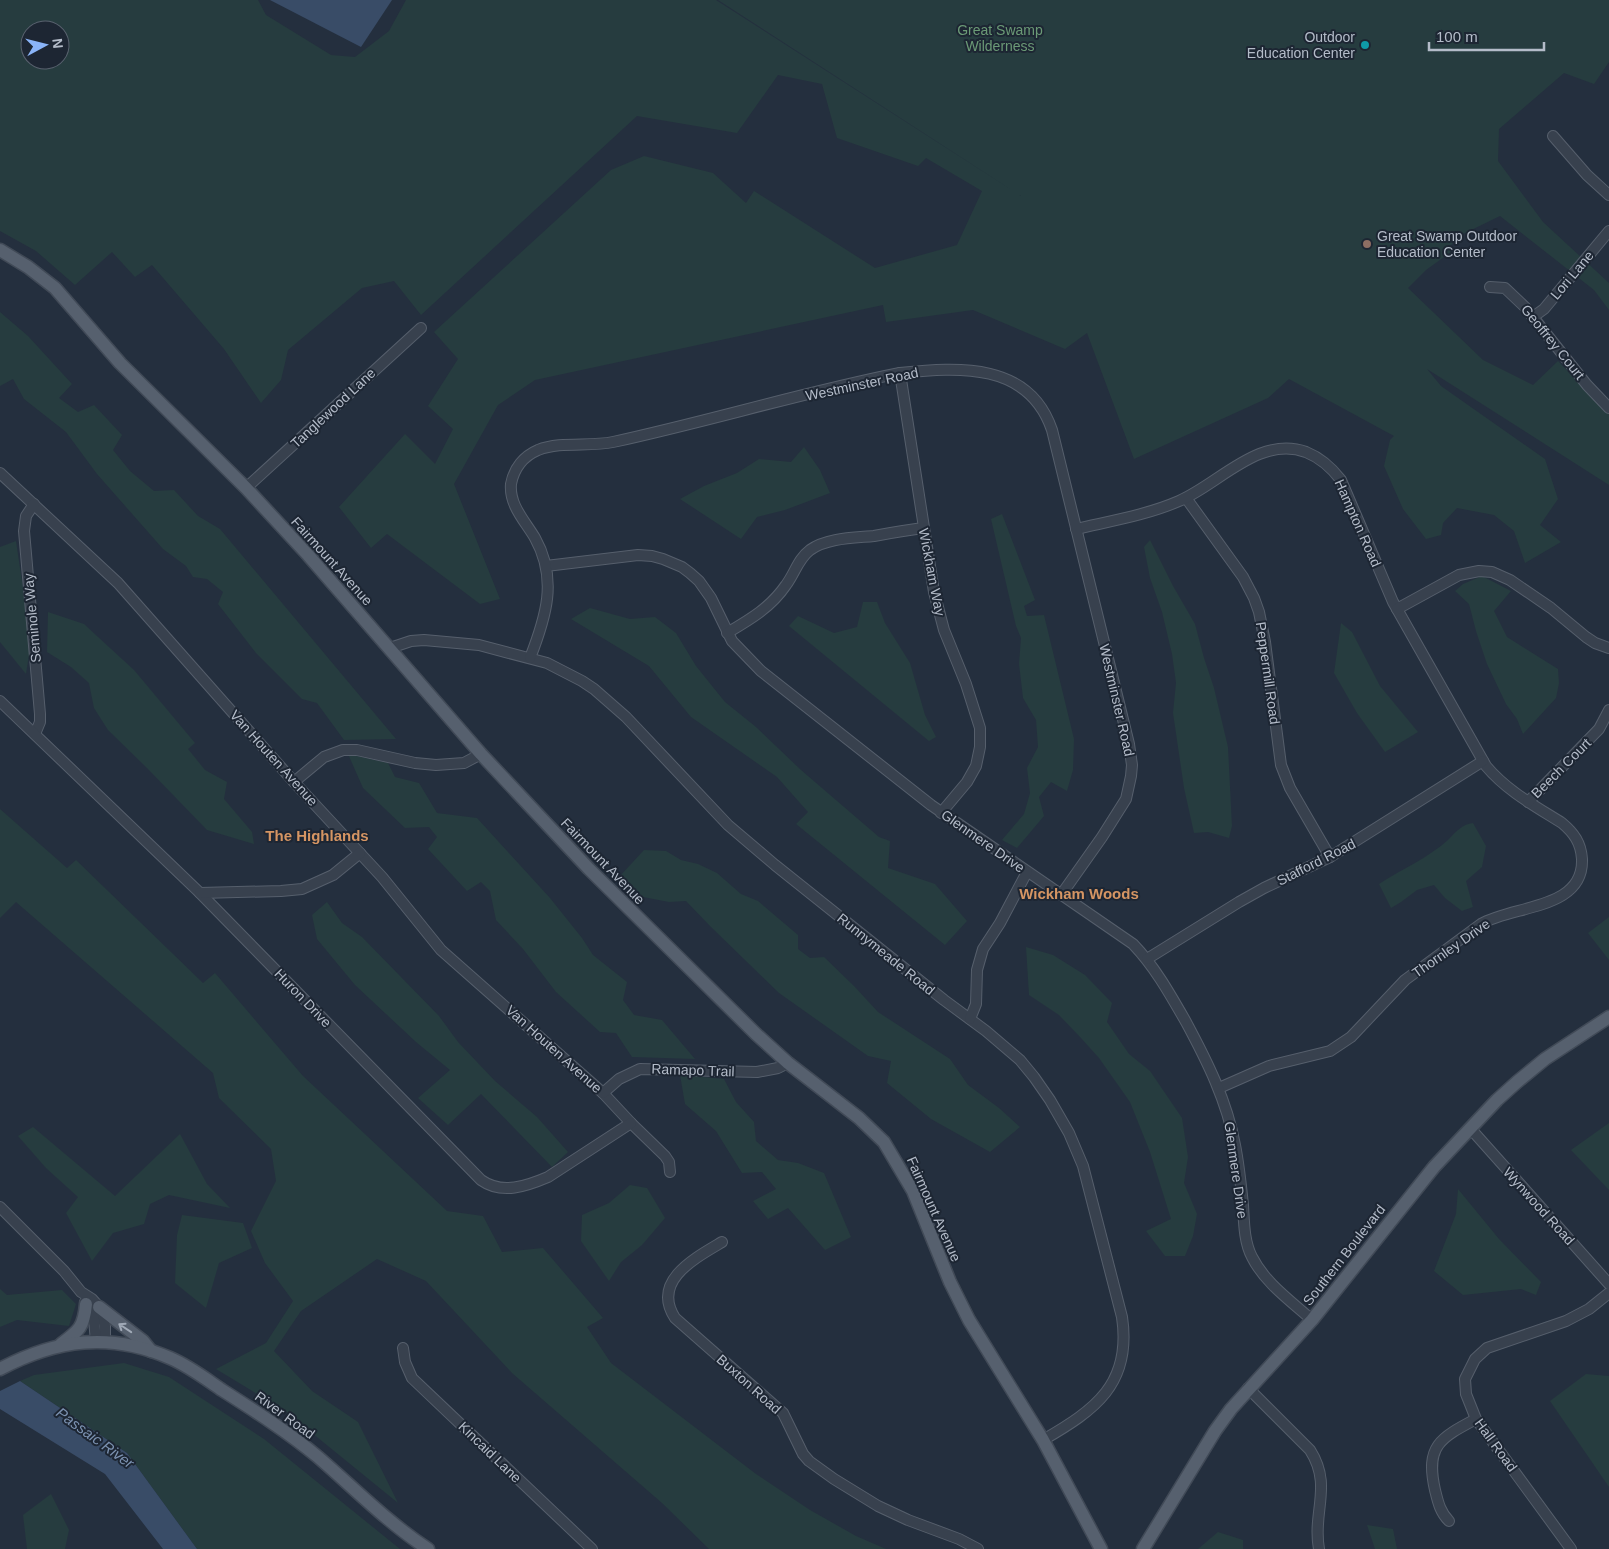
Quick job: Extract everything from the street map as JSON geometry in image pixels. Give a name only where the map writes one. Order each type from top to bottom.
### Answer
[{"type":"main road","name":"Fairmount Avenue","points":[[0,250],[51,284],[120,363],[246,488],[308,554],[481,754],[601,882],[742,1021],[788,1063],[859,1118],[884,1142],[913,1192],[950,1282],[969,1320],[1043,1440],[1101,1549]]},
{"type":"main road","name":"Southern Boulevard","points":[[1143,1549],[1216,1430],[1248,1388],[1312,1320],[1429,1174],[1497,1100],[1545,1059],[1609,1016]]},
{"type":"main road","points":[[1,1369],[32,1354],[60,1345],[77,1333],[82,1326],[83,1298]]},
{"type":"main road","points":[[98,1307],[142,1341],[151,1351]]},
{"type":"main road","name":"River Road","points":[[60,1345],[100,1342],[136,1347],[172,1359],[192,1370],[280,1427],[317,1456],[400,1528],[428,1549]]},
{"type":"street","points":[[1553,136],[1587,175],[1609,195]]},
{"type":"street","name":"Lori Lane","points":[[1533,318],[1544,309],[1609,231]]},
{"type":"street","name":"Geoffrey Court","points":[[1490,287],[1505,288],[1526,307],[1591,390],[1609,408]]},
{"type":"street","name":"Tanglewood Lane","points":[[246,488],[421,328]]},
{"type":"street","name":"Westminster Road","points":[[530,658],[545,615],[548,589],[546,566],[535,538],[514,505],[511,490],[519,464],[532,453],[548,448],[612,442],[900,373],[936,370],[966,371],[1011,381],[1024,388],[1048,418],[1129,744],[1132,765],[1129,788],[1121,808],[1061,895]]},
{"type":"street","name":"Wickham Way","points":[[900,373],[934,592],[941,622],[966,684],[980,728],[980,747],[976,766],[967,782],[941,813]]},
{"type":"street","name":"Hampton Road","points":[[1076,529],[1156,509],[1186,498],[1256,455],[1274,449],[1292,448],[1313,455],[1324,462],[1341,480],[1397,609]]},
{"type":"street","name":"Van Houten Avenue","points":[[0,473],[118,583],[294,782],[382,877],[428,936],[453,962],[502,1002],[604,1093],[665,1156],[669,1162],[670,1172]]},
{"type":"street","name":"Peppermill Road","points":[[1186,498],[1243,577],[1257,605],[1265,642],[1281,766],[1290,788],[1330,857]]},
{"type":"street","name":"Seminole Way","points":[[34,504],[26,516],[24,530],[40,714],[40,722],[34,734]]},
{"type":"street","points":[[727,633],[766,608],[788,582],[804,555],[818,545],[923,528]]},
{"type":"street","name":"Glenmere Drive","points":[[546,566],[624,556],[652,556],[682,567],[699,581],[712,598],[732,642],[761,671],[941,813],[1133,944],[1148,959],[1168,989],[1219,1088],[1228,1114],[1235,1144],[1245,1230],[1251,1255],[1262,1274],[1312,1320]]},
{"type":"street","points":[[1397,609],[1459,575],[1479,571],[1492,572],[1510,580],[1551,608],[1595,643],[1609,648]]},
{"type":"street","name":"Thornley Drive","points":[[1219,1088],[1269,1066],[1336,1048],[1351,1037],[1405,980],[1481,924],[1491,918],[1549,902],[1568,892],[1580,871],[1582,862],[1579,843],[1568,828],[1504,785],[1483,761],[1397,609]]},
{"type":"street","name":"Runnymeade Road","points":[[390,648],[411,640],[479,645],[547,663],[594,689],[626,717],[728,825],[775,865],[1012,1053],[1024,1065],[1041,1086],[1069,1133],[1083,1166],[1089,1183],[1122,1317],[1124,1342],[1114,1380],[1104,1396],[1084,1415],[1043,1440]]},
{"type":"street","name":"Huron Drive","points":[[0,701],[200,893],[481,1180],[496,1187],[511,1188],[537,1182],[548,1177],[631,1123]]},
{"type":"street","name":"Beech Court","points":[[1528,802],[1599,729],[1609,710]]},
{"type":"street","points":[[294,782],[324,757],[343,750],[357,750],[415,763],[436,765],[464,763],[481,754]]},
{"type":"street","name":"Stafford Road","points":[[1148,959],[1239,902],[1330,857],[1483,761]]},
{"type":"street","points":[[200,893],[302,889],[333,875],[360,853]]},
{"type":"street","points":[[970,1019],[976,1004],[977,970],[981,954],[1000,923],[1026,872]]},
{"type":"street","name":"Ramapo Trail","points":[[604,1093],[619,1079],[640,1069],[758,1072],[778,1068],[788,1063]]},
{"type":"street","name":"Wynwood Road","points":[[1470,1128],[1609,1284]]},
{"type":"street","points":[[0,1207],[64,1271],[94,1318],[100,1342]]},
{"type":"street","name":"Buxton Road","points":[[722,1242],[687,1264],[675,1276],[670,1286],[669,1294],[670,1306],[675,1318],[783,1413],[803,1454],[809,1461],[878,1506],[908,1520],[959,1539],[978,1549]]},
{"type":"street","name":"Hall Road","points":[[1571,1549],[1476,1419],[1466,1394],[1465,1379],[1470,1366],[1481,1352],[1496,1344],[1566,1321],[1589,1309],[1609,1293]]},
{"type":"street","points":[[83,1298],[92,1299],[98,1307],[105,1326],[100,1342]]},
{"type":"street","name":"Kincaid Lane","points":[[403,1348],[405,1362],[412,1378],[592,1549]]},
{"type":"street","points":[[1248,1388],[1316,1458],[1322,1484],[1318,1533],[1319,1549]]},
{"type":"street","points":[[1449,1521],[1441,1512],[1431,1473],[1431,1462],[1436,1447],[1441,1442],[1464,1425],[1476,1419]]},
{"type":"green space","name":"Great Swamp Wilderness","points":[[0,0],[258,0],[266,15],[331,55],[355,57],[389,31],[406,0],[716,0],[1021,196],[718,0],[1609,0],[1609,62],[1594,84],[1564,73],[1499,129],[1498,161],[1543,222],[1609,283],[1609,310],[1594,290],[1500,216],[1461,235],[1449,247],[1451,252],[1426,270],[1408,288],[1483,360],[1533,385],[1558,361],[1609,414],[1609,485],[1427,369],[1441,386],[1545,459],[1558,499],[1540,525],[1561,542],[1525,563],[1514,531],[1494,515],[1457,508],[1443,523],[1441,535],[1426,539],[1403,509],[1384,466],[1390,440],[1394,436],[1289,379],[1268,398],[1134,459],[1087,333],[1065,349],[973,310],[886,322],[883,305],[535,380],[498,405],[454,484],[500,599],[480,604],[387,534],[371,548],[339,507],[405,434],[435,464],[453,429],[428,406],[458,359],[434,332],[611,170],[644,156],[713,173],[746,203],[754,191],[875,268],[957,245],[982,191],[926,158],[918,166],[837,138],[822,84],[778,75],[737,133],[637,116],[421,315],[394,281],[362,288],[288,350],[281,380],[261,403],[224,349],[152,265],[135,277],[112,252],[75,285],[36,251],[0,231]]},
{"type":"green space","points":[[0,312],[28,336],[72,384],[59,398],[78,412],[94,405],[122,435],[113,450],[130,471],[154,491],[174,490],[198,516],[220,529],[396,739],[344,740],[317,703],[302,699],[256,653],[218,604],[223,592],[207,579],[193,577],[186,566],[163,549],[97,474],[66,432],[24,399],[13,379],[0,386]]},
{"type":"green space","points":[[804,447],[820,470],[830,493],[785,510],[757,517],[741,539],[680,499],[704,486],[737,473],[759,459],[791,462]]},
{"type":"green space","points":[[1002,514],[1035,600],[1024,606],[1027,616],[1044,615],[1074,739],[1073,770],[1067,791],[1051,782],[1039,797],[1044,816],[1017,848],[1002,840],[1024,814],[1030,793],[1027,768],[1038,747],[1036,720],[1023,698],[1019,664],[1021,638],[1016,626],[991,519]]},
{"type":"green space","points":[[1150,540],[1195,624],[1214,688],[1228,747],[1232,826],[1229,838],[1208,832],[1194,833],[1184,788],[1173,713],[1176,683],[1172,654],[1162,612],[1150,578],[1144,547]]},
{"type":"green space","points":[[16,541],[31,642],[26,674],[0,642],[0,547]]},
{"type":"green space","points":[[1482,576],[1511,591],[1494,611],[1507,637],[1558,669],[1559,683],[1556,698],[1523,734],[1517,719],[1506,704],[1487,664],[1469,604],[1455,591],[1463,584]]},
{"type":"green space","points":[[863,602],[877,602],[885,623],[910,663],[925,715],[936,737],[929,741],[789,626],[798,616],[834,633],[857,627]]},
{"type":"green space","points":[[590,608],[630,619],[655,617],[676,633],[696,666],[725,702],[756,727],[801,770],[879,837],[890,841],[888,868],[935,884],[967,921],[945,945],[796,824],[808,812],[777,777],[691,717],[649,666],[571,619]]},
{"type":"green space","points":[[48,612],[84,624],[134,670],[195,743],[188,749],[205,770],[227,782],[224,799],[252,832],[254,844],[207,830],[108,730],[94,708],[89,683],[71,667],[47,652]]},
{"type":"green space","points":[[1341,623],[1352,632],[1380,686],[1418,732],[1385,752],[1357,713],[1334,673]]},
{"type":"green space","points":[[348,754],[388,763],[395,777],[419,783],[437,813],[477,818],[550,898],[593,955],[627,982],[623,1000],[634,1015],[662,1020],[695,1059],[632,1057],[616,1033],[600,1032],[556,992],[523,949],[496,920],[490,891],[481,882],[467,891],[428,849],[437,837],[429,827],[405,828],[363,788]]},
{"type":"green space","points":[[0,809],[67,868],[76,860],[203,983],[215,973],[303,1076],[447,1211],[483,1216],[502,1252],[543,1248],[603,1318],[587,1327],[611,1363],[756,1474],[810,1510],[856,1536],[886,1549],[709,1549],[662,1503],[512,1373],[426,1281],[377,1259],[301,1311],[274,1351],[312,1391],[358,1422],[398,1503],[285,1411],[216,1369],[266,1343],[293,1301],[265,1263],[251,1231],[276,1181],[271,1149],[219,1098],[213,1073],[16,902],[0,918]]},
{"type":"green space","points":[[1473,823],[1486,846],[1482,867],[1466,881],[1473,907],[1462,911],[1445,898],[1434,885],[1417,890],[1391,908],[1379,884],[1432,852],[1462,827]]},
{"type":"green space","points":[[644,850],[666,851],[681,860],[698,864],[717,873],[741,894],[758,901],[798,935],[798,949],[810,958],[824,957],[878,1012],[950,1059],[968,1085],[999,1108],[1020,1127],[990,1152],[931,1119],[887,1083],[891,1061],[868,1056],[779,993],[686,901],[669,902],[638,896],[620,876]]},
{"type":"green space","points":[[327,902],[342,923],[362,937],[439,1016],[458,1042],[495,1081],[537,1117],[568,1152],[552,1167],[481,1094],[448,1125],[418,1098],[450,1070],[416,1042],[355,985],[317,939],[312,915]]},
{"type":"green space","points":[[1609,917],[1609,960],[1588,933]]},
{"type":"green space","points":[[1026,947],[1053,955],[1085,975],[1112,1003],[1107,1022],[1129,1054],[1150,1071],[1182,1118],[1188,1157],[1184,1183],[1197,1214],[1193,1236],[1185,1256],[1165,1256],[1146,1231],[1171,1219],[1150,1152],[1130,1102],[1099,1058],[1081,1038],[1059,1015],[1029,995]]},
{"type":"green space","points":[[680,1075],[724,1079],[736,1102],[754,1122],[756,1141],[778,1160],[798,1163],[824,1173],[851,1237],[825,1250],[788,1208],[768,1219],[753,1201],[776,1189],[762,1172],[742,1173],[716,1131],[685,1104]]},
{"type":"green space","points":[[1609,1123],[1609,1190],[1571,1150]]},
{"type":"green space","points":[[33,1127],[115,1196],[180,1134],[207,1184],[230,1208],[169,1195],[150,1204],[144,1224],[113,1233],[92,1261],[66,1213],[78,1197],[46,1168],[18,1136]]},
{"type":"green space","points":[[630,1185],[647,1188],[665,1218],[642,1245],[621,1262],[609,1281],[581,1241],[582,1215],[609,1203]]},
{"type":"green space","points":[[1458,1189],[1499,1239],[1541,1282],[1536,1295],[1521,1289],[1463,1295],[1434,1271],[1456,1214]]},
{"type":"green space","points":[[182,1215],[243,1223],[252,1248],[219,1263],[206,1308],[175,1283],[177,1235]]},
{"type":"green space","points":[[0,1289],[7,1295],[62,1290],[76,1304],[69,1326],[17,1320],[0,1327]]},
{"type":"green space","points":[[124,1363],[169,1377],[264,1439],[400,1549],[197,1549],[127,1453],[20,1381],[34,1375]]},
{"type":"green space","points":[[1586,1374],[1609,1376],[1609,1487],[1550,1401]]},
{"type":"green space","points":[[51,1494],[69,1530],[65,1549],[27,1549],[23,1515]]},
{"type":"green space","points":[[1367,1525],[1393,1529],[1397,1549],[1375,1549]]},
{"type":"green space","points":[[1218,1532],[1243,1540],[1243,1549],[1198,1549]]},
{"type":"water","points":[[270,0],[392,0],[361,47]]},
{"type":"water","name":"Passaic River","points":[[20,1381],[127,1453],[197,1549],[163,1549],[105,1474],[0,1409],[0,1391]]},
{"type":"place","name":"Outdoor Education Center","points":[[1365,45]]},
{"type":"place","name":"Great Swamp Outdoor Education Center","points":[[1367,244]]},
{"type":"district","name":"The Highlands","points":[[317,836]]},
{"type":"district","name":"Wickham Woods","points":[[1079,894]]}]
